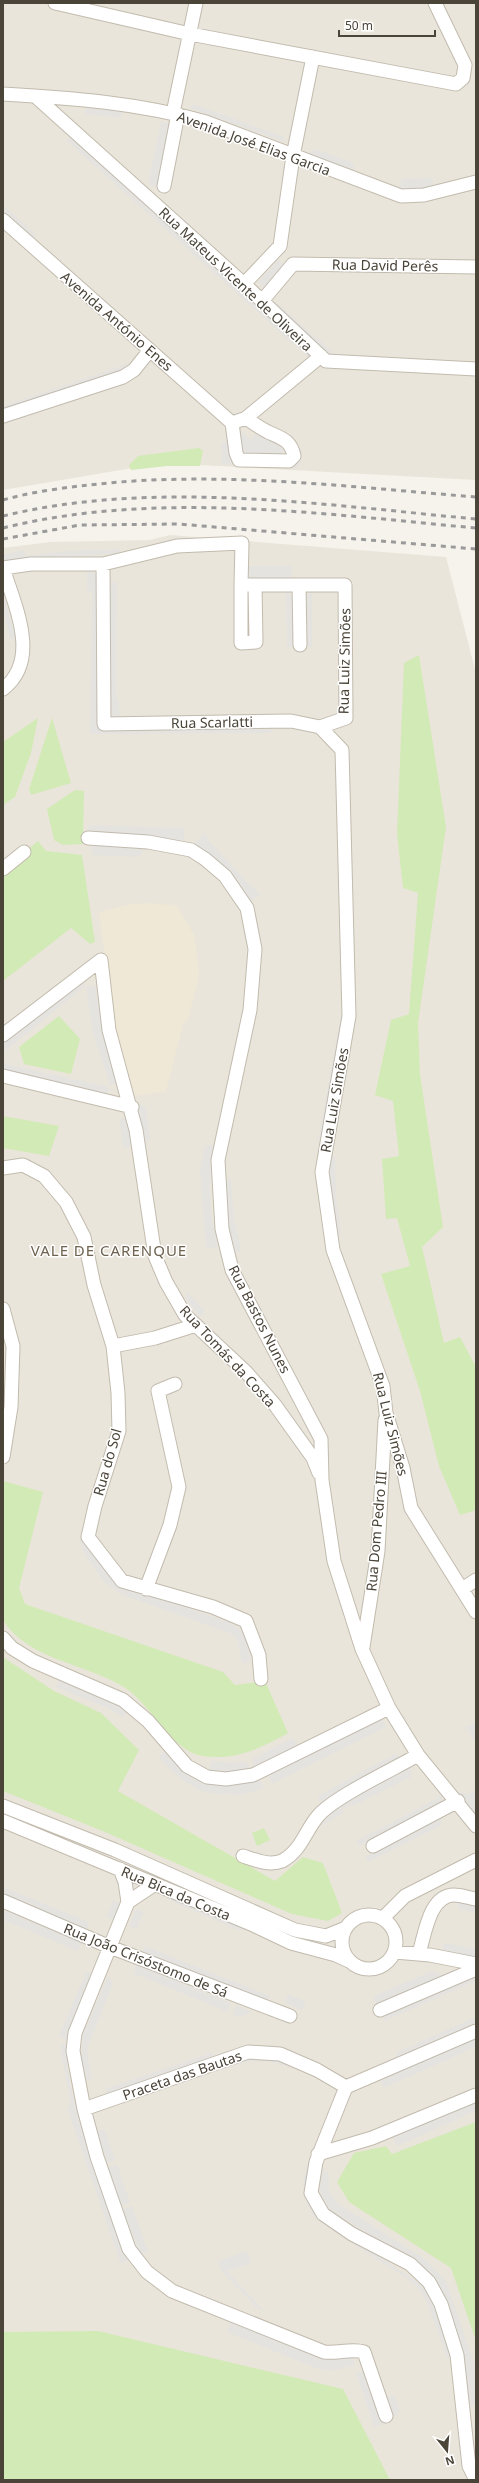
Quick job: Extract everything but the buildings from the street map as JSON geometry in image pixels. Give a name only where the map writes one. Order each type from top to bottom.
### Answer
[{"type":"street","points":[[55,3],[190,34],[456,84],[463,78],[466,65],[435,3]]},
{"type":"street","points":[[164,186],[175,113],[196,3]]},
{"type":"street","points":[[244,284],[280,246],[293,156],[313,57]]},
{"type":"street","name":"Avenida José Elias Garcia","points":[[3,94],[101,101],[175,113],[401,196],[424,195],[476,182]]},
{"type":"street","name":"Rua Mateus Vicente de Oliveira","points":[[35,96],[244,284],[326,361],[476,368]]},
{"type":"street","name":"Avenida António Enes","points":[[3,221],[232,423]]},
{"type":"street","points":[[262,301],[293,264],[280,246]]},
{"type":"street","name":"Rua David Perês","points":[[293,264],[476,267]]},
{"type":"street","points":[[3,416],[123,377],[134,370],[150,350]]},
{"type":"street","points":[[246,418],[266,431],[285,439],[292,447],[294,456],[289,461],[240,460],[236,453],[232,423],[246,418],[321,356]]},
{"type":"street","points":[[3,689],[11,683],[20,668],[23,651],[21,627],[3,568],[31,564],[103,564],[177,546],[242,543],[241,643],[256,642],[255,585]]},
{"type":"street","name":"Rua Scarlatti","points":[[103,564],[104,724],[291,721],[320,727]]},
{"type":"street","points":[[241,585],[299,585],[300,645]]},
{"type":"street","name":"Rua Luiz Simões","points":[[299,585],[345,585],[346,718],[320,727],[342,750],[349,1016],[322,1172],[333,1250],[383,1386],[386,1413],[403,1468],[411,1508],[476,1612]]},
{"type":"street","name":"Rua Bastos Nunes","points":[[88,838],[148,842],[191,850],[225,876],[247,908],[255,949],[250,1010],[218,1160],[222,1229],[232,1270],[321,1439],[322,1480],[334,1561],[362,1649],[389,1708],[418,1755],[458,1801],[476,1826]]},
{"type":"street","points":[[3,869],[24,852]]},
{"type":"street","name":"Rua Tomás da Costa","points":[[3,1034],[101,960],[109,1030],[132,1107],[155,1256],[166,1282],[185,1315],[246,1372],[275,1406],[313,1458],[322,1480]]},
{"type":"street","points":[[3,1076],[132,1107]]},
{"type":"street","name":"Rua do Sol","points":[[3,1168],[23,1165],[39,1173],[44,1176],[66,1202],[84,1237],[94,1285],[113,1346],[118,1393],[119,1432],[95,1506],[88,1537],[122,1581],[213,1607],[246,1621],[259,1655],[261,1679]]},
{"type":"street","points":[[3,1309],[13,1346],[11,1407],[3,1457]]},
{"type":"street","points":[[113,1346],[155,1338],[196,1325]]},
{"type":"street","points":[[146,1589],[170,1525],[179,1487],[158,1391],[175,1384]]},
{"type":"street","name":"Rua Dom Pedro III","points":[[362,1649],[378,1551],[386,1413]]},
{"type":"street","points":[[462,1589],[476,1580]]},
{"type":"street","points":[[3,1638],[12,1648],[34,1661],[123,1700],[148,1721],[187,1766],[207,1777],[226,1779],[253,1775],[389,1708]]},
{"type":"street","points":[[243,1856],[264,1863],[281,1861],[294,1852],[318,1816],[332,1804],[418,1755]]},
{"type":"street","points":[[373,1846],[458,1801]]},
{"type":"street","name":"Rua Bica da Costa","points":[[3,1806],[115,1850],[295,1930],[314,1936],[326,1936],[346,1928]]},
{"type":"street","name":"Rua Bica da Costa","points":[[3,1821],[120,1869],[291,1943],[336,1955],[349,1961]]},
{"type":"street","points":[[383,1918],[405,1896],[476,1860]]},
{"type":"street","points":[[120,1869],[125,1882],[128,1902],[74,2033],[73,2051],[84,2109],[97,2156],[129,2249],[147,2272],[172,2291],[324,2352],[336,2354],[353,2349],[364,2352],[386,2416]]},
{"type":"street","points":[[128,1902],[155,1884]]},
{"type":"street","points":[[419,1954],[434,1908],[439,1901],[453,1895],[476,1899]]},
{"type":"street","name":"Rua João Crisóstomo de Sá","points":[[3,1901],[110,1947],[290,2016]]},
{"type":"street","points":[[375,1915],[383,1918],[394,1930],[396,1937],[395,1952],[383,1966],[365,1970],[349,1961],[342,1945],[346,1928],[359,1917],[375,1915]]},
{"type":"street","points":[[395,1952],[419,1954],[476,1964]]},
{"type":"street","points":[[380,2010],[476,1969]]},
{"type":"street","points":[[476,2031],[346,2087],[318,2154],[311,2193],[323,2214],[352,2234],[410,2264],[429,2282],[441,2304],[457,2355],[469,2466],[476,2480]]},
{"type":"street","name":"Praceta das Bautas","points":[[84,2109],[248,2052],[280,2054],[317,2070],[346,2087]]},
{"type":"street","points":[[318,2154],[372,2138],[476,2095]]},
{"type":"shaded area","points":[[3,3],[476,3],[476,480],[162,463],[3,490]]},
{"type":"shaded area","points":[[194,104],[284,137],[285,142],[189,108]]},
{"type":"shaded area","points":[[86,106],[122,109],[121,118],[85,114]]},
{"type":"shaded area","points":[[161,121],[173,124],[160,188],[148,184]]},
{"type":"shaded area","points":[[71,135],[97,158],[97,161],[99,160],[312,354],[311,360],[67,141]]},
{"type":"shaded area","points":[[316,149],[354,163],[354,174],[310,156],[308,153]]},
{"type":"shaded area","points":[[432,178],[434,187],[417,190],[400,190],[401,179]]},
{"type":"shaded area","points":[[3,205],[34,233],[36,244],[3,213]]},
{"type":"shaded area","points":[[278,260],[284,265],[264,288],[258,282]]},
{"type":"shaded area","points":[[275,304],[278,304],[337,356],[332,358]]},
{"type":"shaded area","points":[[127,364],[133,368],[3,411],[3,406]]},
{"type":"shaded area","points":[[238,430],[251,440],[256,433],[284,446],[285,449],[280,455],[243,453],[240,451]]},
{"type":"shaded area","points":[[230,440],[232,456],[288,463],[297,449],[302,449],[300,464],[296,468],[239,465],[234,462],[230,465],[222,464],[221,444]]},
{"type":"shaded area","points":[[170,535],[446,557],[476,673],[476,2480],[353,2480],[3,2399],[3,548],[50,542],[150,540]]},
{"type":"shaded area","points":[[120,549],[121,553],[3,563],[3,555],[24,550],[26,556],[65,551]]},
{"type":"shaded area","points":[[246,566],[292,566],[291,580],[247,580]]},
{"type":"shaded area","points":[[87,569],[97,575],[98,724],[273,727],[271,733],[90,734],[92,591],[87,591]]},
{"type":"shaded area","points":[[111,582],[117,583],[116,696],[119,700],[120,719],[113,716],[109,711]]},
{"type":"shaded area","points":[[286,590],[293,598],[295,647],[287,647]]},
{"type":"shaded area","points":[[312,590],[312,647],[303,647],[304,598]]},
{"type":"shaded area","points":[[5,600],[17,644],[15,663],[12,663],[15,650],[14,638],[10,639],[3,610],[3,602]]},
{"type":"shaded area","points":[[89,825],[184,828],[184,840],[88,834]]},
{"type":"shaded area","points":[[204,833],[208,838],[207,839],[244,878],[243,879],[260,894],[253,900],[247,902],[222,867],[206,852],[194,844]]},
{"type":"shaded area","points":[[91,846],[143,848],[139,857],[92,855]]},
{"type":"shaded area","points":[[151,903],[177,906],[194,935],[199,975],[188,1020],[183,1024],[166,1091],[135,1096],[115,1032],[99,912],[132,904]]},
{"type":"shaded area","points":[[81,978],[85,986],[5,1051],[3,1041]]},
{"type":"shaded area","points":[[95,985],[103,1032],[121,1083],[110,1085],[93,1033],[86,987]]},
{"type":"shaded area","points":[[341,1014],[344,1014],[321,1141],[318,1141]]},
{"type":"shaded area","points":[[5,1064],[109,1087],[107,1096],[3,1073]]},
{"type":"shaded area","points":[[136,1103],[146,1107],[150,1138],[143,1148]]},
{"type":"shaded area","points":[[128,1118],[132,1146],[123,1148],[119,1119]]},
{"type":"shaded area","points":[[205,1145],[215,1146],[210,1186],[211,1213],[218,1247],[206,1248],[200,1171]]},
{"type":"shaded area","points":[[328,1155],[335,1156],[336,1194],[341,1233],[335,1238],[327,1196]]},
{"type":"shaded area","points":[[222,1178],[231,1179],[234,1218],[241,1249],[240,1252],[233,1255],[228,1242]]},
{"type":"shaded area","points":[[188,1292],[205,1311],[200,1317],[185,1299]]},
{"type":"shaded area","points":[[87,1536],[97,1560],[116,1580],[132,1588],[233,1624],[241,1630],[247,1638],[251,1661],[242,1664],[238,1641],[232,1634],[123,1595],[105,1583],[85,1556],[79,1539]]},
{"type":"shaded area","points":[[60,1678],[108,1697],[129,1710],[123,1717],[107,1708],[56,1687]]},
{"type":"shaded area","points":[[382,1719],[386,1727],[272,1784],[268,1775]]},
{"type":"shaded area","points":[[476,1722],[476,1745],[468,1729],[466,1730],[464,1727]]},
{"type":"shaded area","points":[[292,1738],[299,1746],[253,1769],[252,1759]]},
{"type":"shaded area","points":[[166,1750],[181,1769],[202,1781],[231,1786],[260,1779],[264,1788],[241,1795],[214,1794],[199,1790],[180,1779],[158,1757]]},
{"type":"shaded area","points":[[394,1754],[402,1757],[321,1807],[318,1796]]},
{"type":"shaded area","points":[[212,1761],[233,1763],[245,1761],[251,1770],[231,1773],[210,1770]]},
{"type":"shaded area","points":[[411,1767],[411,1777],[353,1806],[351,1804],[342,1810],[344,1813],[316,1829],[325,1816],[346,1800]]},
{"type":"shaded area","points":[[452,1791],[468,1794],[475,1791],[476,1815]]},
{"type":"shaded area","points":[[440,1794],[443,1799],[442,1803],[359,1846],[356,1841],[438,1798]]},
{"type":"shaded area","points":[[441,1818],[442,1825],[368,1862],[365,1857]]},
{"type":"shaded area","points":[[3,1887],[89,1922],[86,1931],[3,1897]]},
{"type":"shaded area","points":[[168,1895],[248,1930],[237,1930],[167,1899]]},
{"type":"shaded area","points":[[113,1900],[121,1903],[114,1920],[106,1917]]},
{"type":"shaded area","points":[[456,1900],[476,1904],[476,1913],[459,1909]]},
{"type":"shaded area","points":[[136,1909],[144,1912],[137,1929],[129,1926]]},
{"type":"shaded area","points":[[3,1910],[82,1943],[77,1951],[3,1920]]},
{"type":"shaded area","points":[[444,1943],[476,1949],[476,1957],[442,1950]]},
{"type":"shaded area","points":[[145,1946],[270,1996],[266,2005],[141,1954]]},
{"type":"shaded area","points":[[136,1965],[231,2003],[228,2012],[133,1973]]},
{"type":"shaded area","points":[[432,1971],[446,1977],[378,2007],[373,1996]]},
{"type":"shaded area","points":[[86,1972],[93,1973],[67,2040],[59,2036]]},
{"type":"shaded area","points":[[476,1975],[476,1981],[384,2021],[382,2016]]},
{"type":"shaded area","points":[[108,1976],[113,1984],[88,2047],[88,2058],[92,2078],[85,2080],[81,2058],[83,2034]]},
{"type":"shaded area","points":[[288,1994],[306,2001],[302,2010],[285,2003]]},
{"type":"shaded area","points":[[236,2005],[252,2012],[240,2017],[232,2014]]},
{"type":"shaded area","points":[[476,2017],[476,2026],[397,2060],[397,2052]]},
{"type":"shaded area","points":[[476,2038],[476,2047],[384,2088],[380,2080]]},
{"type":"shaded area","points":[[66,2042],[67,2066],[74,2099],[130,2258],[121,2264],[67,2108],[71,2104],[61,2052],[61,2045]]},
{"type":"shaded area","points":[[211,2053],[216,2056],[105,2094],[107,2088]]},
{"type":"shaded area","points":[[249,2057],[268,2057],[290,2063],[285,2066],[265,2061],[244,2062],[123,2102],[119,2099]]},
{"type":"shaded area","points":[[476,2101],[476,2111],[397,2146],[392,2137]]},
{"type":"shaded area","points":[[97,2130],[105,2130],[115,2160],[107,2163]]},
{"type":"shaded area","points":[[321,2141],[308,2185],[328,2222],[422,2285],[434,2303],[452,2359],[447,2358],[427,2303],[420,2290],[409,2280],[321,2223],[312,2214],[303,2194],[304,2178],[314,2144]]},
{"type":"shaded area","points":[[117,2164],[130,2203],[122,2206],[108,2167]]},
{"type":"shaded area","points":[[323,2168],[329,2174],[329,2191],[337,2203],[426,2260],[446,2281],[476,2368],[476,2404],[469,2408],[463,2356],[426,2272],[328,2208],[319,2190]]},
{"type":"shaded area","points":[[132,2206],[148,2252],[140,2255],[123,2209]]},
{"type":"shaded area","points":[[247,2251],[252,2263],[227,2271],[264,2311],[258,2309],[222,2272],[218,2261]]},
{"type":"shaded area","points":[[231,2320],[324,2359],[331,2360],[352,2354],[355,2365],[332,2371],[318,2369],[227,2332]]},
{"type":"shaded area","points":[[368,2369],[387,2423],[374,2427],[356,2373]]},
{"type":"shaded area","points":[[395,2395],[400,2411],[394,2418],[387,2397]]},
{"type":"green space","points":[[199,448],[203,451],[200,466],[167,466],[131,470],[129,465],[138,456]]},
{"type":"green space","points":[[419,655],[446,827],[418,1023],[420,1074],[443,1227],[422,1247],[444,1343],[460,1337],[476,1367],[476,1510],[460,1515],[439,1466],[420,1391],[381,1274],[410,1266],[397,1218],[386,1219],[382,1159],[399,1156],[393,1101],[375,1095],[391,1020],[409,1014],[418,893],[403,888],[397,834],[404,663]]},
{"type":"green space","points":[[38,718],[31,753],[15,797],[3,805],[3,742]]},
{"type":"green space","points":[[52,718],[71,783],[31,795],[29,789]]},
{"type":"green space","points":[[75,790],[84,791],[83,844],[63,845],[54,840],[47,809]]},
{"type":"green space","points":[[38,841],[46,851],[82,855],[95,942],[90,944],[71,928],[3,981],[3,871]]},
{"type":"green space","points":[[59,1016],[80,1039],[71,1074],[24,1064],[19,1047]]},
{"type":"green space","points":[[3,1116],[59,1126],[49,1156],[3,1148]]},
{"type":"green space","points":[[3,1481],[43,1492],[19,1588],[25,1604],[223,1672],[235,1685],[265,1681],[288,1733],[268,1744],[236,1755],[214,1757],[202,1756],[191,1752],[170,1736],[143,1704],[124,1687],[93,1672],[43,1653],[27,1644],[14,1633],[3,1620]]},
{"type":"green space","points":[[3,1657],[54,1691],[101,1713],[139,1750],[118,1791],[275,1881],[303,1857],[323,1863],[342,1913],[328,1921],[292,1914],[105,1832],[3,1791]]},
{"type":"green space","points":[[264,1828],[270,1840],[257,1846],[252,1833]]},
{"type":"green space","points":[[476,2122],[476,2341],[451,2268],[349,2202],[337,2182],[354,2153],[386,2146],[392,2154]]},
{"type":"green space","points":[[98,2331],[343,2389],[390,2480],[3,2480],[3,2332]]},
{"type":"railway","points":[[3,500],[78,486],[186,479],[283,482],[476,497]]},
{"type":"railway","points":[[3,516],[61,505],[120,499],[179,497],[239,498],[299,502],[476,519]]},
{"type":"railway","points":[[3,528],[61,517],[120,510],[179,508],[239,508],[299,512],[476,528]]},
{"type":"railway","points":[[3,539],[80,525],[179,524],[476,549]]},
{"type":"district","name":"VALE DE CARENQUE","points":[[109,1250]]}]
